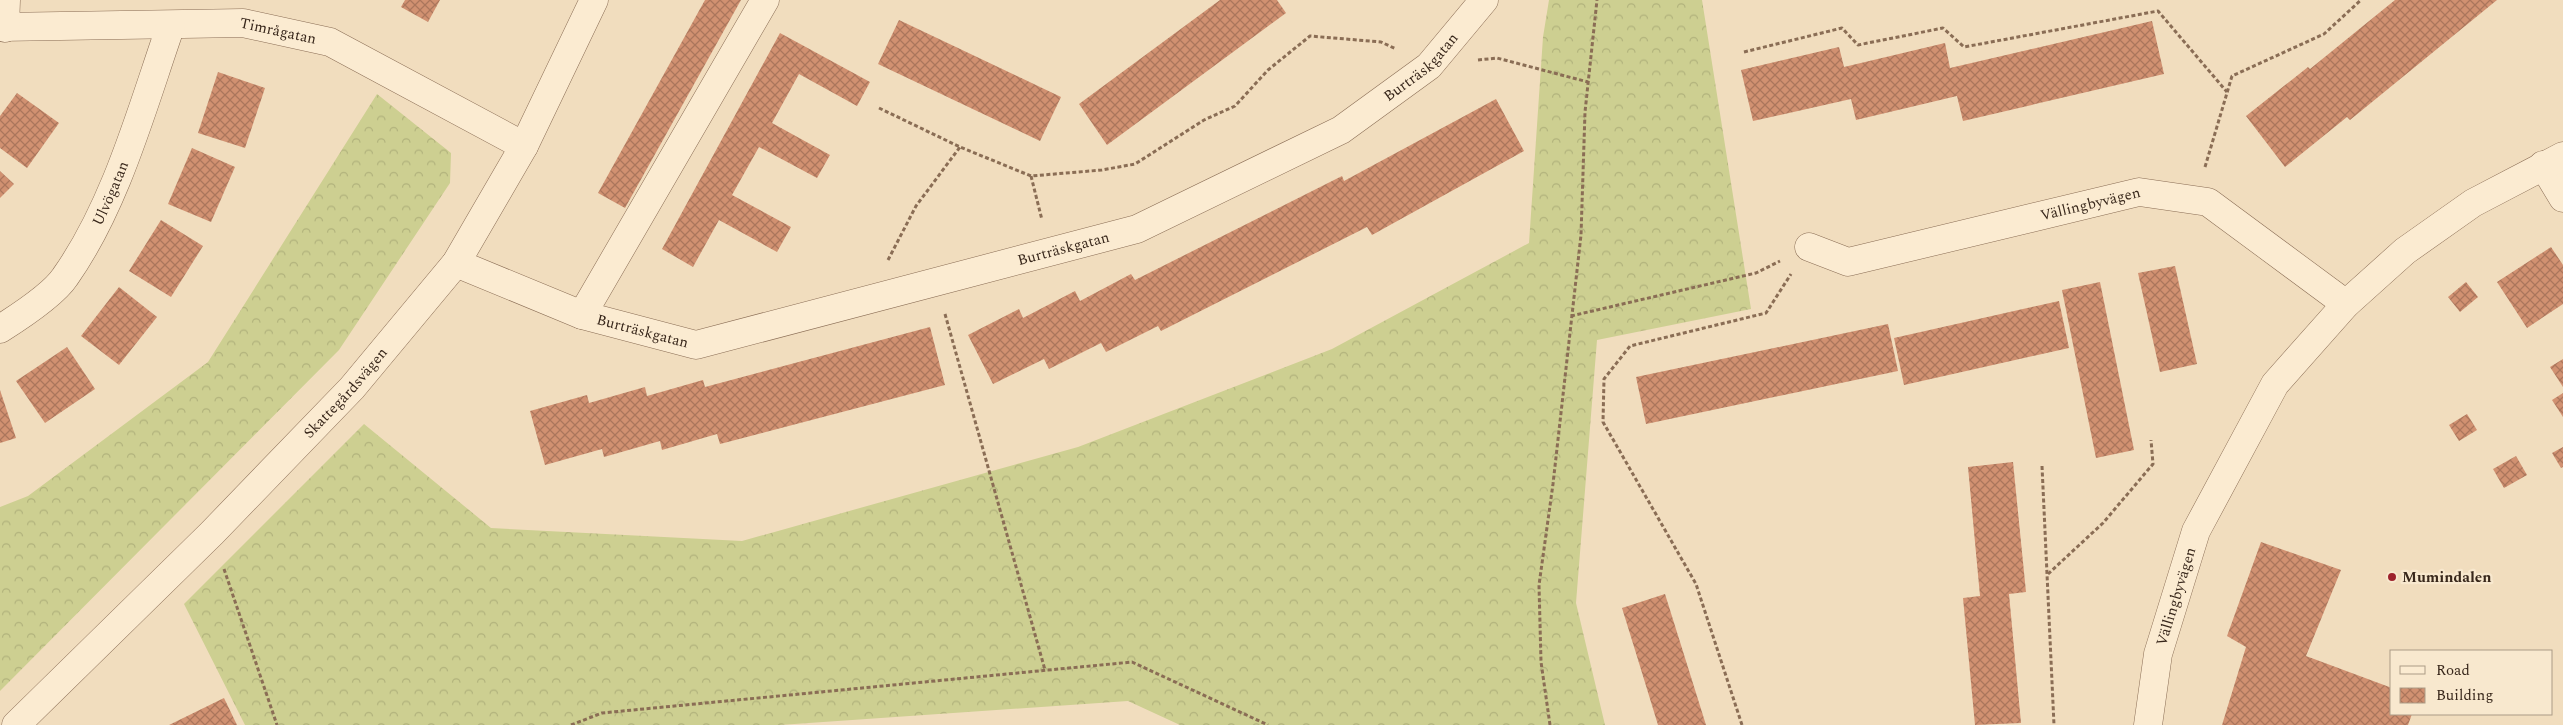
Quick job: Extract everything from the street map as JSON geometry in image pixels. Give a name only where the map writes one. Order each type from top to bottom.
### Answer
[{"type":"street","name":"Timrågatan","points":[[6,0],[2,27],[243,23],[330,42],[524,146]]},
{"type":"street","name":"Skattegårdsvägen","points":[[16,725],[212,532],[352,388],[456,263],[524,146],[594,0]]},
{"type":"street","name":"Burträskgatan","points":[[582,315],[765,0]]},
{"type":"street","name":"Burträskgatan","points":[[456,263],[582,315],[696,344],[1137,229],[1341,130],[1429,66],[1484,0]]},
{"type":"street","name":"Ulvögatan","points":[[0,329],[24,314],[64,278],[105,208],[171,25]]},
{"type":"street","name":"Vällingbyvägen","points":[[2148,725],[2158,654],[2196,530],[2275,384],[2346,304],[2405,251],[2473,203],[2553,161],[2563,198]]},
{"type":"street","name":"Vällingbyvägen","points":[[1809,247],[1848,262],[2139,192],[2208,202],[2346,304]]},
{"type":"path","points":[[1550,725],[1541,662],[1538,585],[1553,484],[1581,235],[1585,112],[1597,0]]},
{"type":"path","points":[[2195,200],[2232,76],[2324,34],[2360,0]]},
{"type":"path","points":[[1744,52],[1842,28],[1858,45],[1943,28],[1964,47],[2158,11],[2227,92]]},
{"type":"path","points":[[879,108],[960,146],[1031,176],[1102,170],[1135,164],[1204,120],[1235,106],[1268,70],[1310,36],[1381,42],[1429,66]]},
{"type":"path","points":[[1497,58],[1588,82]]},
{"type":"path","points":[[893,293],[887,262],[916,206],[960,146]]},
{"type":"path","points":[[1031,176],[1043,220]]},
{"type":"path","points":[[1571,316],[1756,273],[1809,247]]},
{"type":"path","points":[[1742,725],[1696,584],[1603,422],[1604,379],[1630,346],[1766,313],[1809,247]]},
{"type":"path","points":[[951,334],[1044,670]]},
{"type":"path","points":[[2047,575],[2103,523],[2154,464],[2151,440]]},
{"type":"path","points":[[2042,466],[2054,725]]},
{"type":"path","points":[[212,532],[277,725]]},
{"type":"path","points":[[571,725],[602,712],[1132,662],[1268,725]]},
{"type":"green space","points":[[1549,0],[1702,0],[1751,309],[1597,340],[1576,603],[1605,725],[1180,725],[1128,701],[780,725],[245,725],[184,604],[364,424],[491,528],[742,541],[1078,447],[1332,349],[1529,243],[1543,37]]},
{"type":"green space","points":[[377,94],[451,153],[450,183],[339,350],[0,691],[0,507],[28,496],[208,362]]},
{"type":"building","points":[[405,0],[440,0],[428,22],[401,7]]},
{"type":"building","points":[[705,0],[741,0],[625,208],[598,193]]},
{"type":"building","points":[[1220,0],[1277,0],[1286,13],[1107,145],[1079,104]]},
{"type":"building","points":[[2395,0],[2497,0],[2350,120],[2347,117],[2285,167],[2246,116],[2308,67],[2310,69]]},
{"type":"building","points":[[899,20],[1061,97],[1040,141],[878,64]]},
{"type":"building","points":[[2152,21],[2164,74],[1963,121],[1957,96],[1856,120],[1851,99],[1753,121],[1741,70],[1839,47],[1844,67],[1945,43],[1950,68]]},
{"type":"building","points":[[780,33],[870,82],[857,106],[799,74],[772,123],[830,155],[817,178],[759,147],[732,195],[791,227],[777,252],[719,220],[693,267],[662,249]]},
{"type":"building","points":[[218,72],[265,88],[245,148],[198,133]]},
{"type":"building","points":[[17,93],[59,123],[27,168],[0,148],[0,116]]},
{"type":"building","points":[[1496,99],[1524,151],[1372,235],[1367,227],[1161,331],[1158,326],[1106,352],[1101,343],[1049,369],[1044,359],[993,384],[968,335],[1019,309],[1023,318],[1075,291],[1080,301],[1131,274],[1135,280],[1342,176],[1344,181]]},
{"type":"building","points":[[192,148],[235,167],[211,222],[168,204]]},
{"type":"building","points":[[0,171],[14,184],[0,198]]},
{"type":"building","points":[[161,220],[203,246],[171,297],[129,271]]},
{"type":"building","points":[[2551,247],[2563,265],[2563,304],[2527,328],[2497,282]]},
{"type":"building","points":[[2175,266],[2197,364],[2160,372],[2138,273]]},
{"type":"building","points":[[2100,282],[2134,450],[2096,458],[2062,290]]},
{"type":"building","points":[[2466,282],[2478,297],[2460,312],[2448,297]]},
{"type":"building","points":[[119,287],[157,317],[119,365],[81,336]]},
{"type":"building","points":[[2059,301],[2069,348],[1904,385],[1894,338]]},
{"type":"building","points":[[1888,324],[1898,371],[1646,424],[1636,377]]},
{"type":"building","points":[[930,327],[945,385],[720,444],[717,434],[662,450],[660,441],[604,457],[602,449],[545,465],[530,411],[587,395],[589,403],[645,387],[647,396],[703,380],[705,387]]},
{"type":"building","points":[[67,347],[95,389],[45,423],[16,381]]},
{"type":"building","points":[[2563,359],[2563,387],[2550,367]]},
{"type":"building","points":[[0,390],[16,438],[0,443]]},
{"type":"building","points":[[2563,393],[2563,417],[2552,400]]},
{"type":"building","points":[[2467,414],[2477,430],[2459,441],[2449,425]]},
{"type":"building","points":[[2563,447],[2563,467],[2561,468],[2552,453]]},
{"type":"building","points":[[2516,456],[2527,475],[2504,488],[2493,469]]},
{"type":"building","points":[[2013,462],[2026,592],[2009,594],[2021,723],[1975,725],[1963,598],[1980,596],[1968,467]]},
{"type":"building","points":[[2261,542],[2341,570],[2306,656],[2390,687],[2390,715],[2412,715],[2408,725],[2222,725],[2246,647],[2227,636]]},
{"type":"building","points":[[1665,594],[1706,725],[1658,725],[1622,608]]},
{"type":"building","points":[[224,698],[237,725],[169,725]]},
{"type":"place","name":"Mumindalen","points":[[2392,577]]}]
